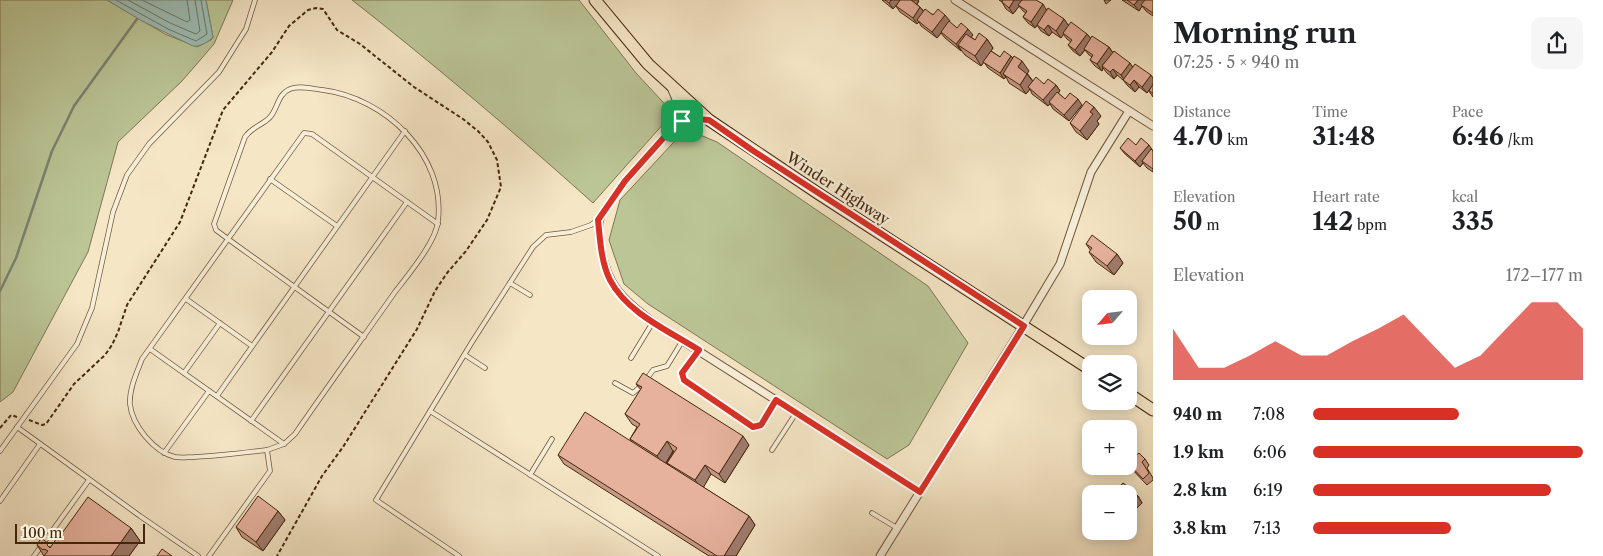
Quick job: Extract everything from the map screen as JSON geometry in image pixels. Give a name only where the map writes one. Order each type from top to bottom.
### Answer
[{"type":"main road","name":"Winder Highway","points":[[595,0],[637,51],[670,85],[709,120],[1082,364]]},
{"type":"main road","points":[[1137,399],[1153,410]]},
{"type":"street","points":[[955,0],[1153,126]]},
{"type":"street","points":[[670,85],[678,103],[675,125]]},
{"type":"street","points":[[880,556],[1024,326],[1060,264],[1091,172],[1129,110]]},
{"type":"street","points":[[709,120],[687,120],[675,125],[625,181],[598,220],[601,248],[610,279],[626,301],[653,322],[920,492]]},
{"type":"lane","points":[[0,451],[77,344],[92,308],[113,212],[126,174],[149,144],[219,72],[246,29],[255,0]]},
{"type":"lane","points":[[364,337],[294,286],[228,239],[216,230],[214,224],[245,137],[255,126],[269,119],[278,100],[283,93],[290,89],[298,87],[314,88],[346,95],[375,108],[405,131],[422,154],[436,184],[440,200],[438,224],[428,246],[364,337],[295,434],[284,444],[267,450],[177,458],[164,453],[152,444],[134,416],[130,403],[132,387],[142,359],[150,349],[228,239],[270,179],[301,136],[307,132],[373,176],[438,224]]},
{"type":"lane","points":[[216,396],[405,131]]},
{"type":"lane","points":[[270,179],[337,226]]},
{"type":"lane","points":[[252,421],[407,202]]},
{"type":"lane","points":[[459,556],[376,500],[533,247],[546,235],[571,232],[598,220]]},
{"type":"lane","points":[[510,283],[530,295]]},
{"type":"lane","points":[[186,298],[252,346]]},
{"type":"lane","points":[[631,358],[653,322]]},
{"type":"lane","points":[[184,373],[220,323]]},
{"type":"lane","points":[[615,383],[633,393],[641,387],[653,370],[666,366],[683,340]]},
{"type":"lane","points":[[150,349],[284,444]]},
{"type":"lane","points":[[699,350],[682,373],[684,380],[753,427],[761,425],[776,400]]},
{"type":"lane","points":[[465,355],[485,368]]},
{"type":"lane","points":[[164,453],[209,391]]},
{"type":"lane","points":[[430,411],[658,556]]},
{"type":"lane","points":[[772,450],[796,413]]},
{"type":"lane","points":[[17,427],[198,556]]},
{"type":"lane","points":[[530,475],[552,438]]},
{"type":"lane","points":[[0,501],[2,494],[40,444]]},
{"type":"lane","points":[[209,556],[270,471],[267,450]]},
{"type":"lane","points":[[34,556],[89,480]]},
{"type":"lane","points":[[872,513],[897,528]]},
{"type":"path","points":[[28,420],[42,425],[46,424],[74,384],[110,348],[117,337],[127,304],[180,222],[224,110],[272,52],[290,26],[308,10],[323,9],[337,30],[360,44],[414,87],[478,131],[488,142],[498,160],[501,187],[487,220],[466,251],[438,286],[423,317],[344,447],[322,476],[277,556]]},
{"type":"path","points":[[0,428],[11,415],[17,417]]},
{"type":"green space","points":[[0,0],[107,0],[165,34],[197,47],[213,37],[206,0],[233,0],[214,44],[182,81],[118,142],[88,252],[13,392],[0,402]]},
{"type":"green space","points":[[352,0],[579,0],[636,73],[673,113],[593,203],[414,49]]},
{"type":"green space","points":[[686,129],[717,142],[928,286],[968,343],[909,445],[887,459],[648,304],[624,284],[609,240],[620,200]]},
{"type":"water","points":[[107,0],[206,0],[213,37],[204,44],[193,46],[142,21]]},
{"type":"building","points":[[900,0],[911,0],[920,7],[913,18],[896,6]]},
{"type":"building","points":[[1003,0],[1014,0],[1009,8],[1002,2]]},
{"type":"building","points":[[1022,0],[1036,0],[1043,4],[1031,22],[1023,17],[1027,11],[1018,5]]},
{"type":"building","points":[[1127,0],[1138,0],[1134,5]]},
{"type":"building","points":[[1145,0],[1153,0],[1153,13],[1141,5]]},
{"type":"building","points":[[1048,8],[1064,19],[1056,31],[1048,25],[1044,30],[1037,25]]},
{"type":"building","points":[[925,9],[933,15],[938,9],[945,15],[932,32],[917,20]]},
{"type":"building","points":[[949,21],[957,28],[961,23],[968,29],[956,44],[941,32]]},
{"type":"building","points":[[1071,22],[1087,34],[1075,50],[1068,45],[1072,40],[1063,33]]},
{"type":"building","points":[[979,33],[987,39],[975,56],[958,45],[966,34],[975,40]]},
{"type":"building","points":[[1092,36],[1109,47],[1097,64],[1090,60],[1093,55],[1084,49]]},
{"type":"building","points":[[991,51],[1000,57],[1004,51],[1011,56],[1000,73],[983,62]]},
{"type":"building","points":[[1114,51],[1130,63],[1121,75],[1113,69],[1110,72],[1102,66]]},
{"type":"building","points":[[1014,56],[1022,61],[1018,67],[1027,74],[1020,85],[1003,74]]},
{"type":"building","points":[[1135,64],[1151,75],[1142,87],[1134,80],[1130,85],[1123,80]]},
{"type":"building","points":[[1036,77],[1044,84],[1048,79],[1056,85],[1043,100],[1028,87]]},
{"type":"building","points":[[1153,84],[1153,93],[1149,91]]},
{"type":"building","points":[[1057,92],[1065,99],[1070,93],[1078,99],[1064,115],[1049,102]]},
{"type":"building","points":[[1086,101],[1094,107],[1090,112],[1093,114],[1080,131],[1070,123]]},
{"type":"building","points":[[1128,138],[1136,145],[1141,138],[1149,145],[1135,161],[1120,148]]},
{"type":"building","points":[[1151,149],[1153,151],[1153,169],[1142,161]]},
{"type":"building","points":[[1092,235],[1117,254],[1107,266],[1089,252],[1092,248],[1086,244]]},
{"type":"building","points":[[643,373],[743,436],[719,474],[705,465],[695,480],[667,463],[677,448],[667,441],[657,456],[630,439],[640,424],[625,414],[642,387],[636,384]]},
{"type":"building","points":[[585,412],[749,516],[724,556],[717,556],[558,455]]},
{"type":"building","points":[[1139,453],[1145,459],[1142,462],[1149,473],[1143,479],[1137,473],[1137,455]]},
{"type":"building","points":[[258,496],[278,511],[256,542],[236,527]]},
{"type":"building","points":[[88,497],[131,528],[111,556],[44,556],[48,551],[43,550],[37,545],[41,538],[48,543],[47,545],[50,548]]},
{"type":"building","points":[[162,549],[172,556],[157,556]]},
{"type":"waterway","points":[[0,291],[16,258],[52,151],[74,106],[137,19]]},
{"type":"route","points":[[695,119],[709,120],[819,194],[1024,326],[920,492],[776,400],[761,425],[753,427],[684,380],[682,373],[699,350],[653,322],[626,301],[618,292],[605,266],[598,220],[625,181],[675,125],[682,121],[695,119]]}]
